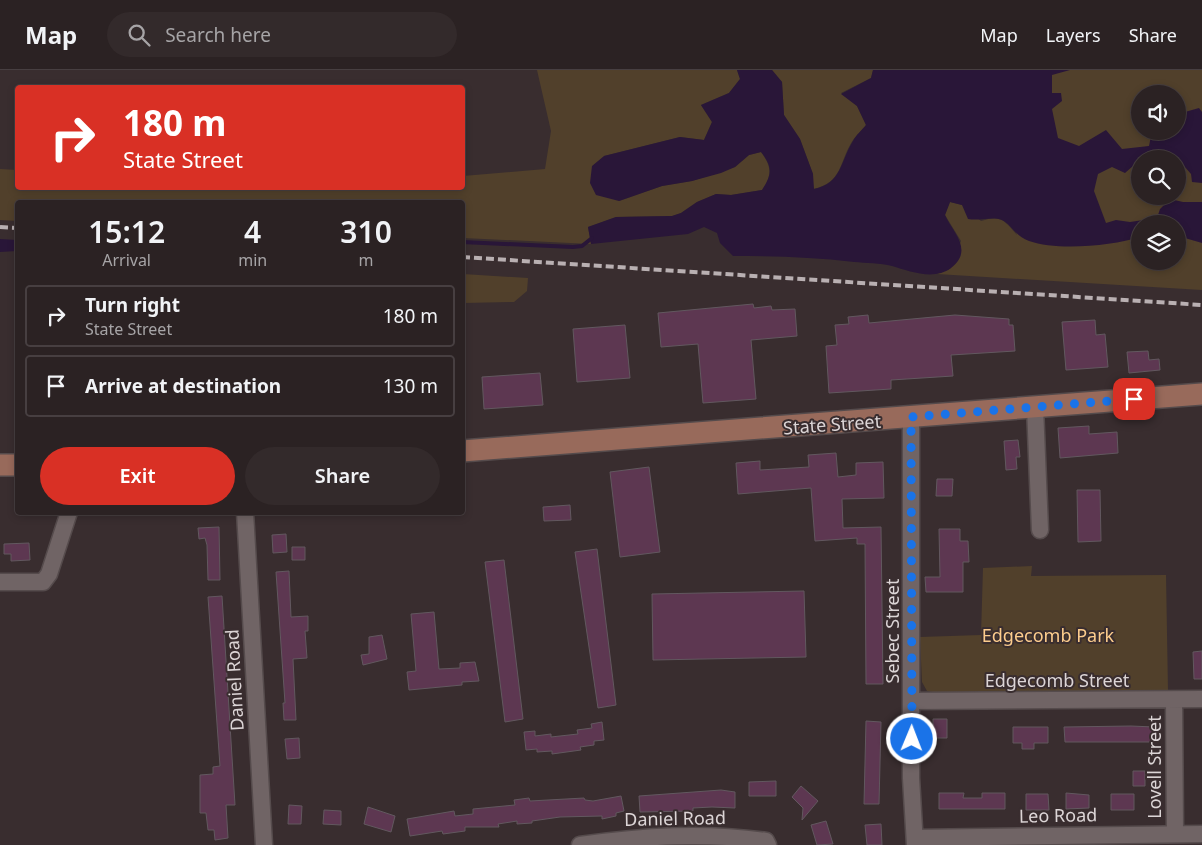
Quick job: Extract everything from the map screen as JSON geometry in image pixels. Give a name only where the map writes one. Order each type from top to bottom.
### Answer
[{"type":"main road","name":"State Street","points":[[465,451],[1202,394]]},
{"type":"main road","points":[[0,465],[15,465]]},
{"type":"street","points":[[1035,407],[1040,530]]},
{"type":"street","name":"Sebec Street","points":[[911,417],[913,701],[911,778],[915,842]]},
{"type":"street","points":[[0,582],[43,582],[49,574],[68,515]]},
{"type":"street","name":"Daniel Road","points":[[245,515],[264,845]]},
{"type":"street","name":"Edgecomb Street","points":[[913,701],[1202,699]]},
{"type":"street","name":"Lovell Street","points":[[1174,700],[1175,833]]},
{"type":"street","name":"Leo Road","points":[[915,842],[1175,833],[1202,834]]},
{"type":"street","name":"Daniel Road","points":[[580,845],[670,835],[735,837],[766,841],[768,845]]},
{"type":"green space","points":[[537,70],[737,70],[740,79],[729,93],[701,105],[712,122],[704,140],[680,137],[604,156],[619,201],[662,186],[692,181],[735,167],[749,155],[761,152],[769,167],[768,180],[762,190],[731,195],[716,194],[672,216],[616,217],[588,227],[591,244],[465,238],[465,200],[15,200],[15,221],[0,220],[0,169],[15,170],[15,190],[465,190],[465,176],[545,169],[551,131]]},
{"type":"green space","points":[[772,70],[873,70],[871,78],[841,93],[857,106],[866,125],[848,148],[835,176],[823,186],[813,189],[813,174],[800,139],[784,115],[782,82]]},
{"type":"green space","points":[[966,70],[1202,70],[1202,290],[937,274],[951,268],[961,241],[945,215],[950,202],[962,205],[981,221],[998,219],[1009,226],[1017,235]]},
{"type":"green space","points":[[465,274],[528,278],[527,291],[514,302],[465,303]]},
{"type":"green space","name":"Edgecomb Park","points":[[1032,566],[1031,576],[1166,575],[1168,691],[950,695],[927,691],[922,682],[920,637],[981,635],[983,568]]},
{"type":"shaded area","points":[[737,70],[772,70],[782,82],[784,115],[800,139],[813,174],[814,189],[830,182],[835,177],[854,139],[866,125],[857,106],[841,94],[871,78],[873,70],[1070,70],[1052,75],[1052,93],[1061,93],[1062,101],[1052,109],[1058,138],[1079,146],[1106,130],[1122,149],[1149,146],[1150,140],[1186,140],[1186,112],[1199,108],[1202,112],[1202,183],[1192,182],[1191,174],[1186,168],[1186,150],[1131,150],[1131,168],[1125,173],[1112,167],[1098,174],[1094,191],[1106,223],[1116,220],[1131,222],[1131,239],[1100,245],[1069,247],[1029,241],[1002,220],[994,218],[968,219],[962,205],[950,202],[945,215],[960,242],[961,255],[951,268],[937,274],[922,274],[873,263],[794,257],[733,256],[720,243],[717,233],[704,227],[688,234],[591,244],[588,227],[616,217],[672,216],[716,194],[731,195],[762,190],[768,180],[770,171],[768,162],[761,152],[749,155],[735,167],[721,173],[692,181],[662,186],[619,201],[596,195],[590,183],[592,166],[604,156],[680,137],[704,140],[712,122],[701,105],[729,93],[740,79]]},
{"type":"shaded area","points":[[1186,202],[1202,202],[1202,243],[1186,238],[1186,215],[1158,215],[1160,209],[1164,205],[1186,205]]},
{"type":"shaded area","points":[[0,239],[15,240],[15,251],[0,252]]},
{"type":"building","points":[[753,304],[754,308],[771,306],[772,310],[795,309],[797,336],[751,340],[756,399],[703,403],[698,344],[661,347],[658,313]]},
{"type":"building","points":[[868,315],[869,323],[955,315],[1009,319],[1009,325],[1013,325],[1015,351],[951,355],[953,376],[891,380],[891,389],[829,393],[826,346],[837,345],[835,325],[849,324],[848,317]]},
{"type":"building","points":[[1095,320],[1096,335],[1105,334],[1108,367],[1066,370],[1062,322]]},
{"type":"building","points":[[625,325],[630,378],[577,382],[573,329]]},
{"type":"building","points":[[1148,351],[1149,360],[1159,359],[1160,370],[1129,373],[1127,352]]},
{"type":"building","points":[[540,373],[543,405],[484,409],[482,377]]},
{"type":"building","points":[[1089,426],[1089,434],[1117,432],[1118,453],[1060,458],[1058,428]]},
{"type":"building","points":[[1018,440],[1020,457],[1016,457],[1017,469],[1006,470],[1004,441]]},
{"type":"building","points":[[836,453],[838,477],[856,475],[856,463],[883,462],[884,498],[842,499],[843,528],[881,527],[883,684],[866,684],[865,544],[857,544],[857,538],[815,541],[811,488],[738,494],[736,463],[760,461],[760,470],[809,467],[808,455]]},
{"type":"building","points":[[649,467],[660,552],[620,557],[610,472]]},
{"type":"building","points":[[937,479],[953,479],[952,496],[936,496]]},
{"type":"building","points":[[1077,490],[1100,490],[1101,541],[1078,542]]},
{"type":"building","points":[[570,505],[571,520],[544,521],[543,507]]},
{"type":"building","points":[[219,527],[220,580],[208,580],[207,545],[205,538],[199,539],[198,528]]},
{"type":"building","points":[[939,529],[960,529],[960,541],[968,541],[969,562],[963,562],[963,592],[926,592],[925,577],[940,577]]},
{"type":"building","points":[[286,534],[287,552],[273,553],[272,535]]},
{"type":"building","points":[[29,543],[30,560],[11,561],[11,554],[4,554],[4,544]]},
{"type":"building","points":[[292,547],[305,547],[305,560],[292,560]]},
{"type":"building","points":[[597,549],[616,705],[598,708],[575,552]]},
{"type":"building","points":[[504,560],[523,719],[505,722],[485,562]]},
{"type":"building","points":[[289,571],[291,617],[308,616],[308,631],[305,631],[307,658],[293,659],[296,720],[284,720],[283,703],[285,703],[276,572]]},
{"type":"building","points":[[804,591],[806,657],[653,660],[652,594]]},
{"type":"building","points":[[222,596],[235,805],[226,805],[228,838],[215,840],[214,830],[208,830],[206,813],[200,813],[200,775],[213,774],[213,767],[220,766],[208,597]]},
{"type":"building","points":[[434,612],[439,669],[460,668],[460,663],[475,662],[479,681],[462,682],[462,685],[409,690],[407,672],[416,671],[411,614]]},
{"type":"building","points":[[382,635],[387,659],[363,665],[361,655],[369,654],[369,637]]},
{"type":"building","points":[[1202,651],[1202,679],[1194,679],[1193,652]]},
{"type":"building","points":[[933,719],[947,719],[947,738],[933,738]]},
{"type":"building","points":[[866,721],[881,722],[879,804],[864,804]]},
{"type":"building","points":[[602,722],[604,740],[594,741],[594,745],[580,747],[581,750],[552,754],[552,751],[537,752],[537,749],[526,750],[524,732],[535,731],[535,736],[551,734],[551,737],[578,734],[577,730],[592,728],[591,724]]},
{"type":"building","points":[[1013,727],[1048,727],[1048,743],[1034,743],[1034,749],[1022,749],[1022,743],[1013,743]]},
{"type":"building","points":[[1064,727],[1154,727],[1153,742],[1065,742]]},
{"type":"building","points":[[299,738],[300,758],[287,759],[285,739]]},
{"type":"building","points":[[1133,771],[1145,771],[1145,786],[1133,786]]},
{"type":"building","points":[[776,781],[776,796],[749,796],[749,782]]},
{"type":"building","points":[[801,786],[818,801],[802,820],[803,808],[792,797]]},
{"type":"building","points":[[721,790],[735,792],[735,808],[712,807],[693,808],[693,811],[640,812],[639,796]]},
{"type":"building","points":[[939,793],[964,793],[963,798],[982,798],[982,793],[1005,793],[1005,809],[939,809]]},
{"type":"building","points":[[1066,793],[1089,795],[1089,808],[1066,809]]},
{"type":"building","points":[[1026,794],[1048,794],[1049,810],[1026,810]]},
{"type":"building","points":[[1111,794],[1134,794],[1134,810],[1111,810]]},
{"type":"building","points":[[621,796],[624,811],[616,813],[616,816],[602,819],[602,816],[560,817],[532,821],[532,823],[517,824],[517,821],[498,824],[499,827],[465,827],[465,831],[443,834],[442,831],[410,836],[407,819],[454,811],[455,816],[473,814],[473,809],[515,805],[514,800],[529,798],[530,801],[584,798],[585,800],[593,801]]},
{"type":"building","points":[[289,805],[302,806],[301,824],[288,824]]},
{"type":"building","points":[[368,807],[395,816],[391,832],[364,824]]},
{"type":"building","points":[[324,810],[341,811],[341,825],[323,824]]},
{"type":"building","points":[[826,821],[833,844],[817,845],[811,825]]},
{"type":"building","points":[[881,824],[882,845],[867,845],[865,825]]},
{"type":"waterway","points":[[465,242],[573,247],[582,246],[592,238]]},
{"type":"railway","points":[[0,227],[15,228]]},
{"type":"railway","points":[[465,257],[1202,305]]},
{"type":"route","points":[[912,739],[911,417],[1134,399]]}]
